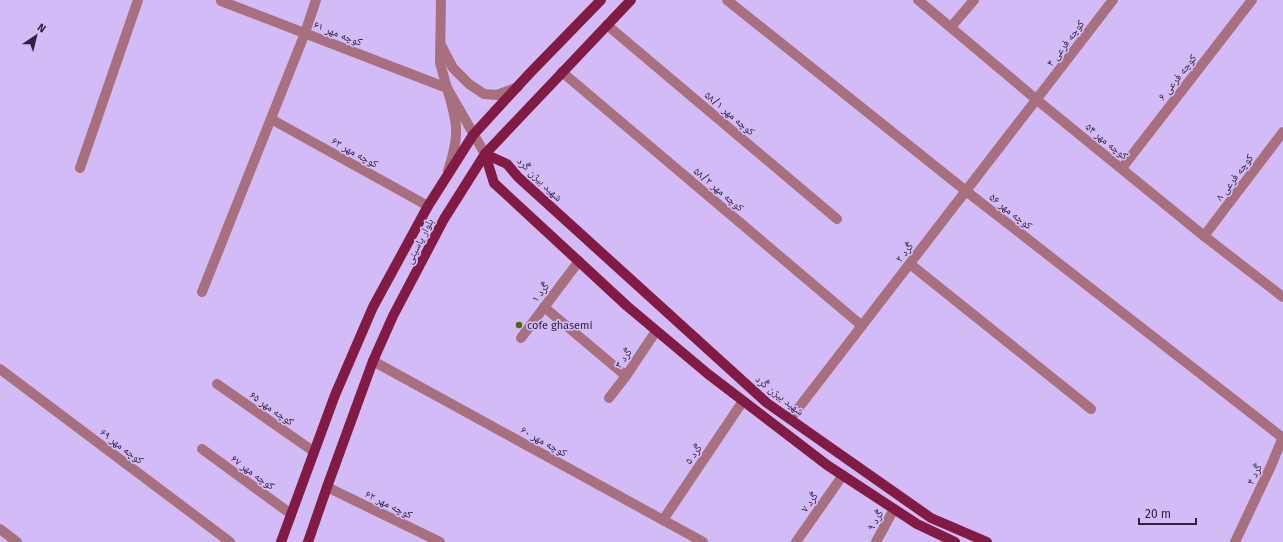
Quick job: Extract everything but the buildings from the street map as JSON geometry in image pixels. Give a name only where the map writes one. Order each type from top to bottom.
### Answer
[{"type":"main road","name":"بلوار یاسینی","points":[[281,542],[313,451],[335,395],[373,307],[428,206],[473,136],[601,0]]},
{"type":"main road","name":"بلوار یاسینی","points":[[308,542],[373,361],[393,316],[444,219],[485,154],[631,0]]},
{"type":"main road","points":[[485,154],[494,183],[627,306],[708,374],[827,465],[917,524],[955,542]]},
{"type":"main road","name":"شهید بیژن گُرد","points":[[485,154],[507,164],[518,177],[761,398],[930,518],[987,542]]},
{"type":"street","points":[[80,168],[138,0]]},
{"type":"street","points":[[202,292],[305,33],[316,0]]},
{"type":"street","points":[[441,0],[440,63],[455,116],[457,130],[454,150],[446,177]]},
{"type":"street","name":"کوچه مهر ۵۶","points":[[727,0],[966,191],[1283,438]]},
{"type":"street","name":"کوچه مهر ۵۴","points":[[918,0],[1037,100],[1204,236],[1283,297]]},
{"type":"street","points":[[951,28],[974,0]]},
{"type":"street","name":"کوچه فرعی ۴","points":[[1037,100],[1113,0]]},
{"type":"street","name":"کوچه فرعی ۶","points":[[1122,168],[1252,0]]},
{"type":"street","name":"کوچه مهر ۶۱","points":[[221,1],[447,88]]},
{"type":"street","name":"کوچه مهر ۵۸/۱","points":[[607,25],[837,219]]},
{"type":"street","points":[[440,43],[453,68],[469,84],[484,94],[497,95],[518,87]]},
{"type":"street","name":"کوچه مهر ۵۸/۲","points":[[562,72],[861,325]]},
{"type":"street","points":[[447,88],[473,136],[485,154]]},
{"type":"street","name":"گُرد ۲","points":[[790,419],[861,325],[1037,100]]},
{"type":"street","name":"کوچه مهر ۶۳","points":[[271,118],[428,206]]},
{"type":"street","name":"کوچه فرعی ۸","points":[[1204,236],[1283,132]]},
{"type":"street","name":"گُرد ۱","points":[[521,338],[579,261]]},
{"type":"street","points":[[910,264],[1091,409]]},
{"type":"street","points":[[544,307],[626,376]]},
{"type":"street","name":"گُرد ۳","points":[[609,398],[626,376],[656,331]]},
{"type":"street","name":"کوچه مهر ۶۰","points":[[373,361],[703,542]]},
{"type":"street","name":"کوچه مهر ۶۹","points":[[0,369],[230,542]]},
{"type":"street","name":"کوچه مهر ۶۵","points":[[217,384],[313,451]]},
{"type":"street","name":"گُرد ۵","points":[[663,520],[743,401]]},
{"type":"street","name":"گُرد ۴","points":[[1235,542],[1283,438]]},
{"type":"street","name":"کوچه مهر ۶۷","points":[[202,449],[291,514]]},
{"type":"street","name":"گُرد ۷","points":[[796,542],[843,475]]},
{"type":"street","name":"کوچه مهر ۶۲","points":[[327,487],[440,542]]},
{"type":"street","name":"گُرد ۹","points":[[876,542],[894,509]]},
{"type":"street","points":[[0,529],[17,542]]},
{"type":"place","name":"cofe ghasemi","points":[[519,325]]}]
